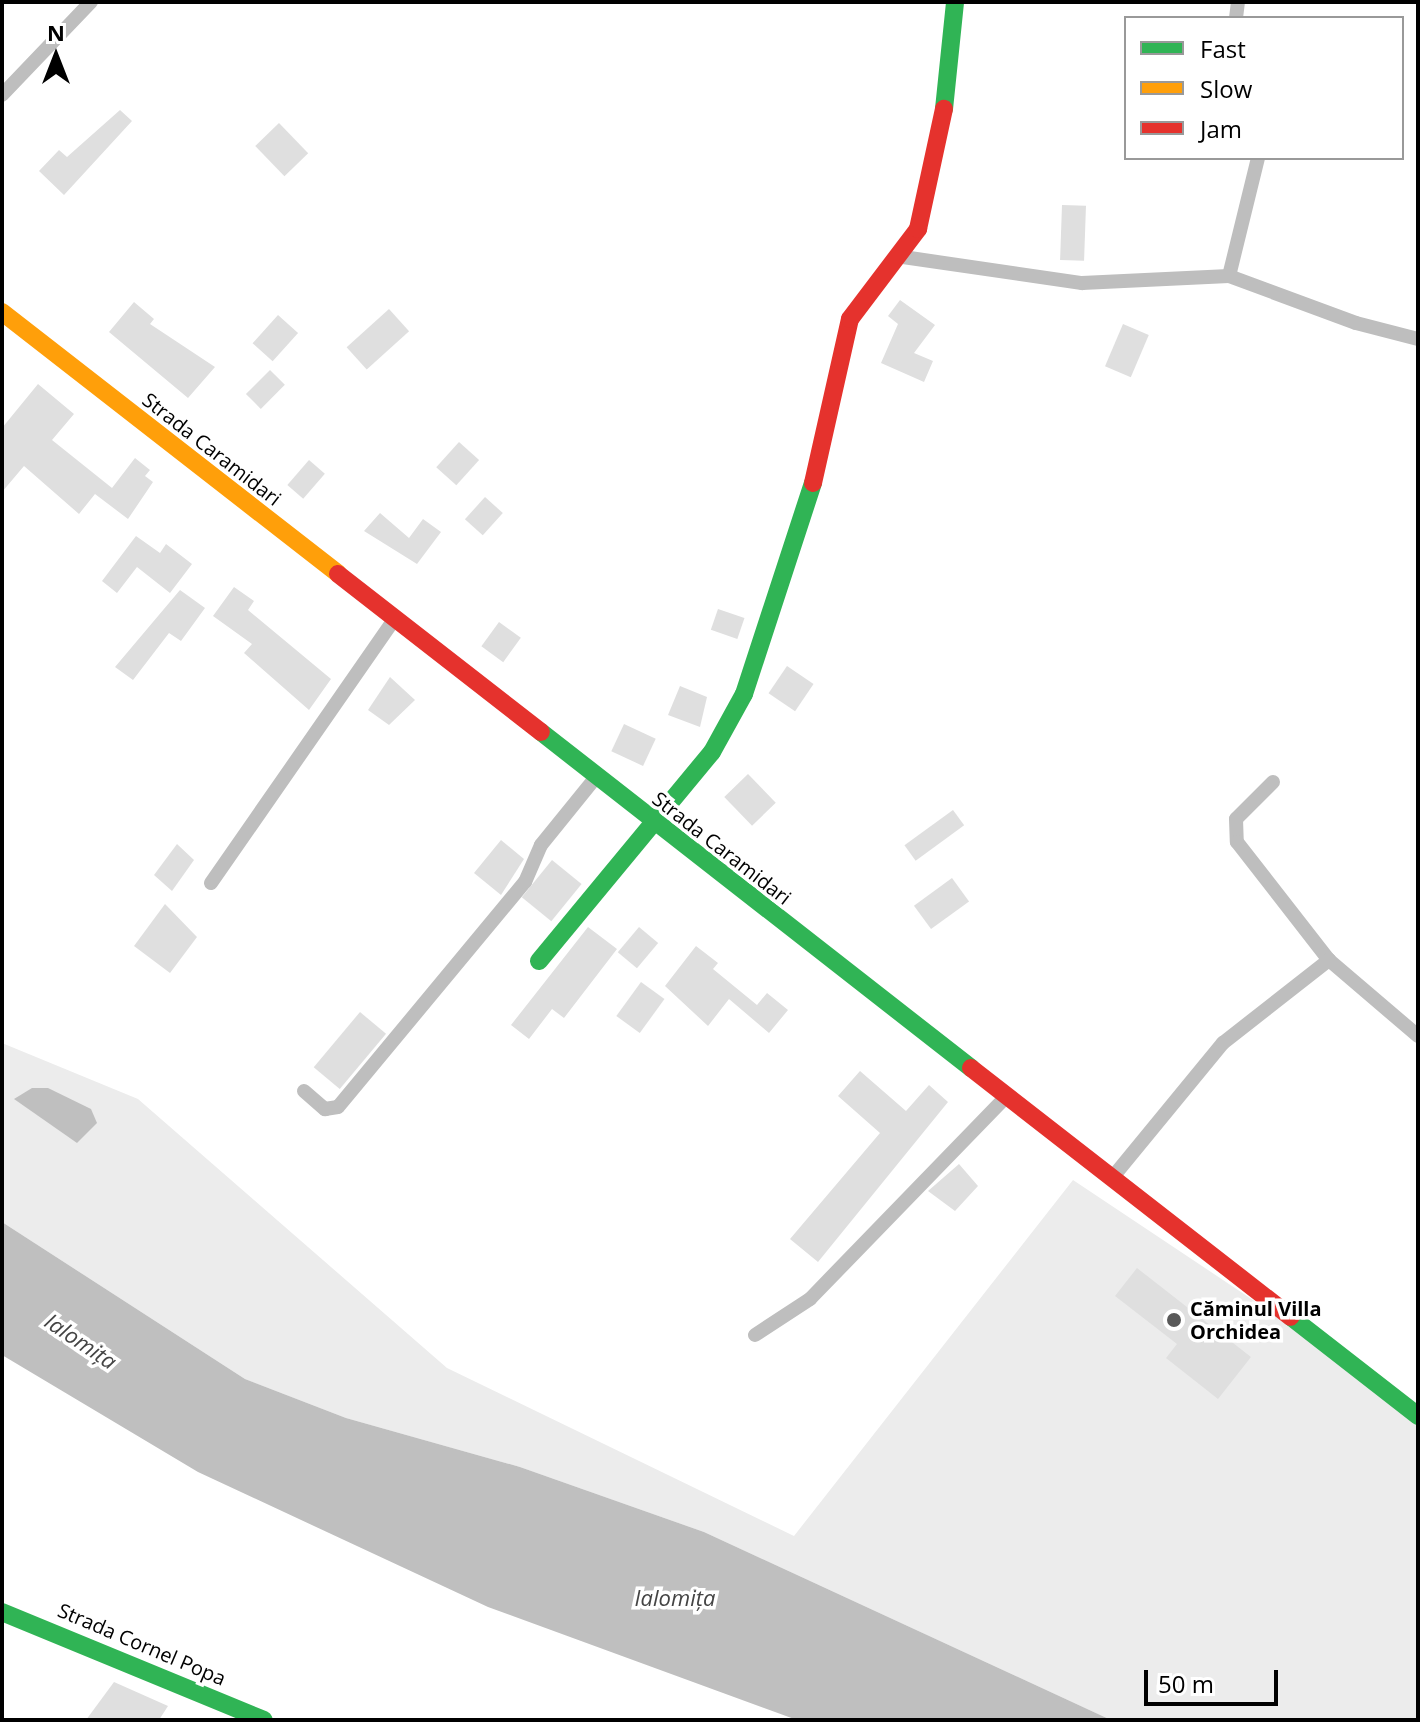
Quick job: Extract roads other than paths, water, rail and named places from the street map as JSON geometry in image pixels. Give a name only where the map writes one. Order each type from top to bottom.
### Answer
[{"type":"main road","points":[[539,961],[712,752],[744,694],[806,515],[843,339],[871,289],[903,257],[927,198],[955,2]]},
{"type":"main road","name":"Strada Caramidari","points":[[2,312],[393,621],[1418,1416]]},
{"type":"main road","name":"Strada Cornel Popa","points":[[2,1612],[264,1720]]},
{"type":"street","points":[[2,95],[91,2]]},
{"type":"street","points":[[1229,276],[1258,160]]},
{"type":"street","points":[[903,257],[1082,283],[1229,276],[1356,323],[1418,339]]},
{"type":"street","points":[[211,883],[393,621]]},
{"type":"street","points":[[304,1091],[331,1110],[345,1099],[525,882],[541,845],[596,777]]},
{"type":"street","points":[[1273,782],[1241,811],[1234,835],[1329,960],[1418,1036]]},
{"type":"street","points":[[1112,1178],[1223,1043],[1329,960]]},
{"type":"street","points":[[755,1335],[810,1299],[1007,1096]]},
{"type":"water","points":[[32,1088],[48,1088],[91,1109],[97,1123],[77,1143],[14,1099]]},
{"type":"water","name":"Ialomița","points":[[2,1222],[245,1379],[346,1418],[520,1467],[704,1532],[1111,1720],[797,1720],[488,1607],[198,1472],[2,1355]]},
{"type":"place","name":"Căminul Villa Orchidea","points":[[1174,1320]]}]
